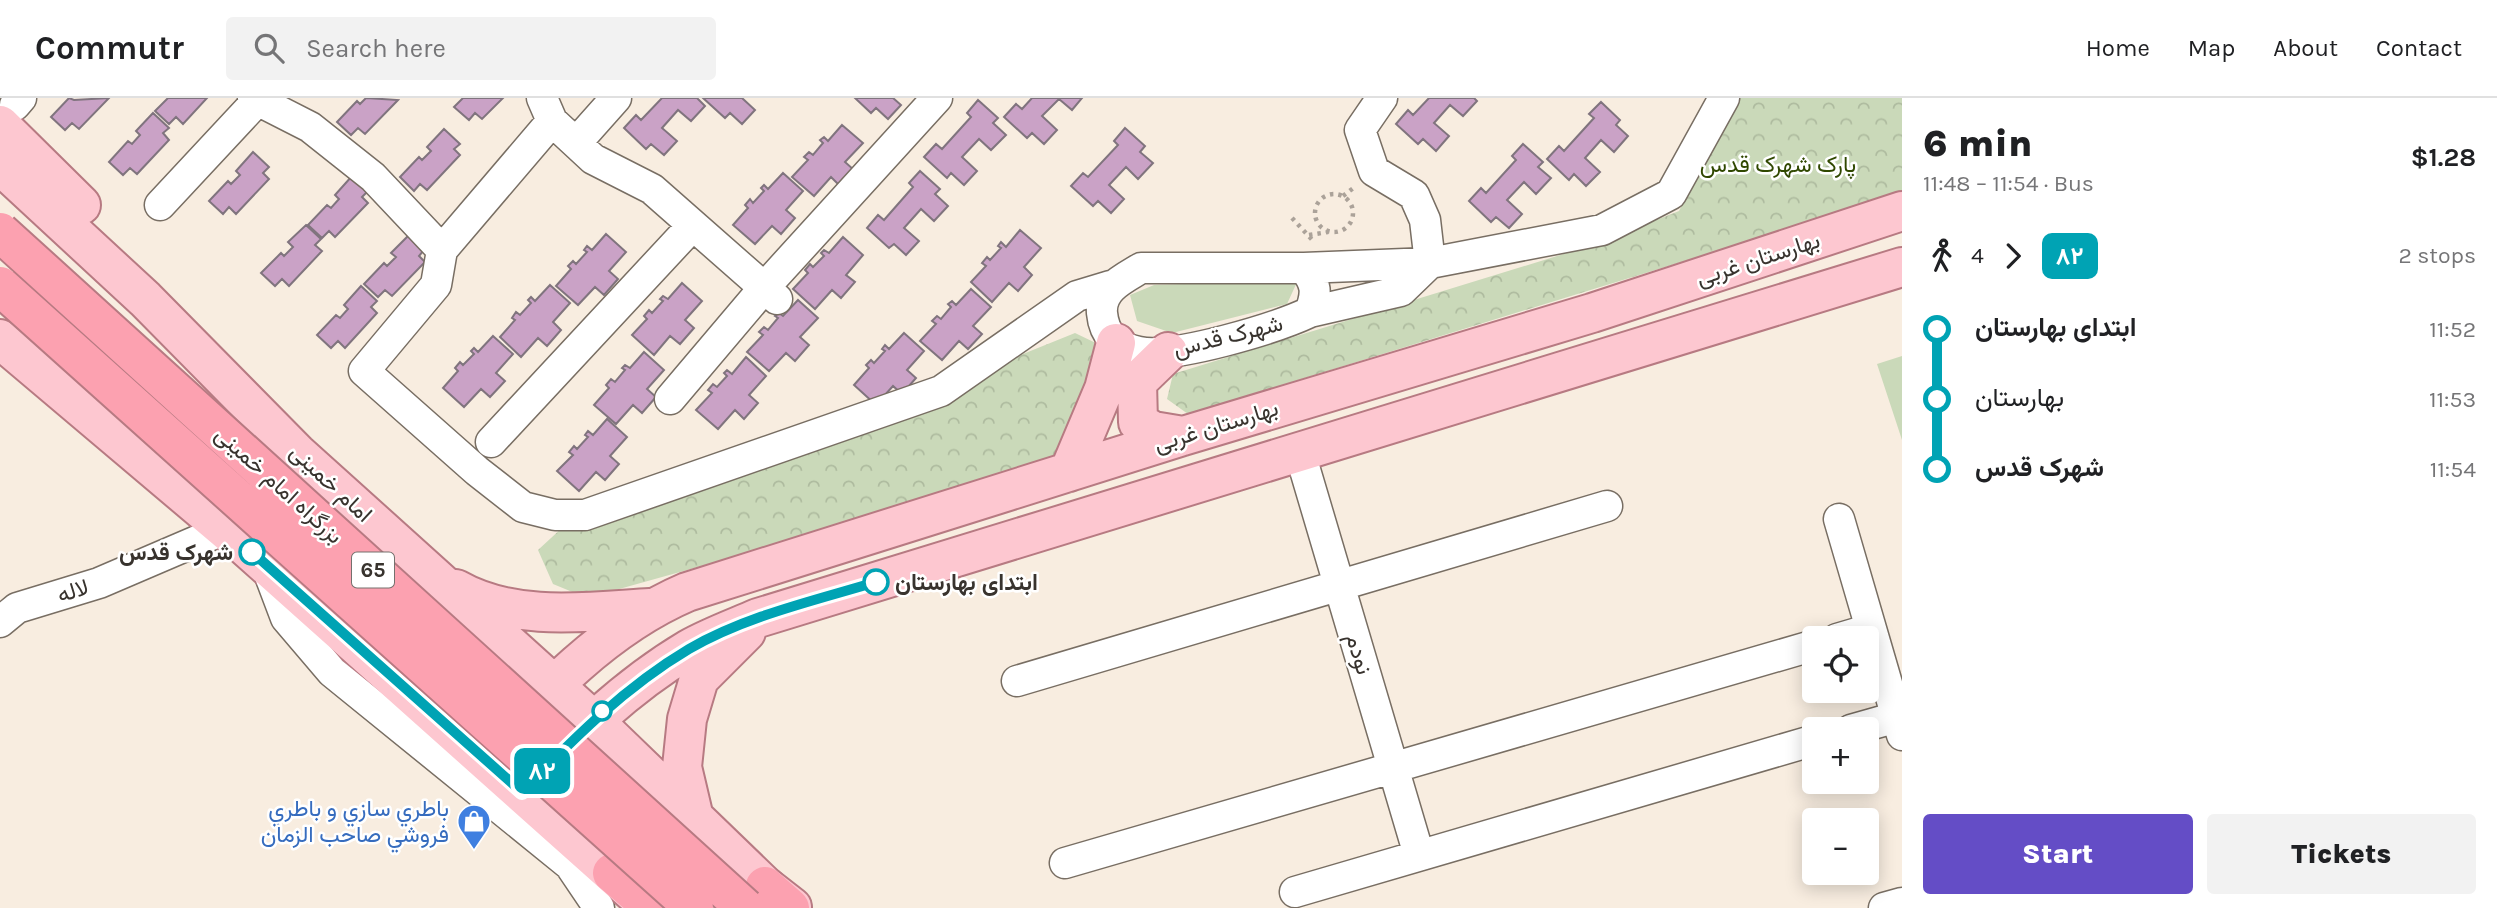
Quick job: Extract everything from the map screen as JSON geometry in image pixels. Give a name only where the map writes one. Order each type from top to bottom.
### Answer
[{"type":"highway","name":"بزرگراه امام خمینی","points":[[0,232],[773,903]]},
{"type":"highway","name":"بزرگراه امام خمینی","points":[[0,286],[694,908]]},
{"type":"highway","points":[[612,873],[651,908]]},
{"type":"main road","points":[[12,109],[96,220],[145,299]]},
{"type":"main road","name":"امام خمینی","points":[[0,164],[145,299],[297,453],[592,719],[694,818],[773,903]]},
{"type":"main road","name":"بهارستان غربی","points":[[484,759],[552,685],[650,608],[687,592],[1183,436],[1592,313],[1902,211]]},
{"type":"main road","points":[[522,792],[592,719],[689,649],[758,618],[1902,267]]},
{"type":"main road","points":[[1069,472],[1104,388],[1110,333]]},
{"type":"main road","points":[[0,339],[225,529],[612,873]]},
{"type":"main road","points":[[116,436],[149,447],[169,448],[194,437],[201,430],[204,408],[188,344]]},
{"type":"main road","points":[[1168,352],[1137,382],[1138,422],[1153,431],[1183,436]]},
{"type":"main road","points":[[794,558],[786,577],[794,594],[810,602]]},
{"type":"main road","points":[[430,575],[475,600],[523,611],[650,608]]},
{"type":"main road","points":[[694,818],[682,767],[687,719],[699,679],[758,618]]},
{"type":"street","points":[[576,143],[616,98]]},
{"type":"street","points":[[670,399],[770,293],[937,98]]},
{"type":"street","points":[[770,293],[652,189],[593,159],[547,109],[442,250],[436,285],[364,371],[477,471],[523,507],[555,515],[585,515],[941,391],[1077,296],[1111,286],[1141,268],[1304,268],[1430,262],[1602,230],[1671,194],[1724,98]]},
{"type":"street","points":[[160,205],[272,103],[310,127],[373,177],[442,250]]},
{"type":"street","points":[[1368,103],[1360,130],[1374,171],[1414,195],[1425,220],[1430,262]]},
{"type":"street","points":[[1365,266],[1411,238],[1425,220]]},
{"type":"street","points":[[491,442],[693,225]]},
{"type":"street","points":[[1310,312],[1401,291],[1430,262]]},
{"type":"street","name":"شهرک قدس","points":[[1019,339],[1056,326],[1110,333],[1139,352],[1168,352],[1284,325],[1310,312],[1315,298],[1315,281],[1304,268]]},
{"type":"street","points":[[1110,333],[1102,309],[1111,286]]},
{"type":"street","name":"نودم","points":[[1300,453],[1419,855]]},
{"type":"street","points":[[1017,681],[1607,506]]},
{"type":"street","points":[[1839,519],[1870,626]]},
{"type":"street","name":"لاله","points":[[0,622],[17,608],[99,583],[225,529]]},
{"type":"street","points":[[266,565],[286,618],[332,672],[570,865],[599,908]]},
{"type":"street","points":[[1065,863],[1802,649]]},
{"type":"street","points":[[1879,657],[1899,726],[1879,728]]},
{"type":"street","points":[[1295,892],[1802,744]]},
{"type":"street","points":[[1884,908],[1902,903]]},
{"type":"path","points":[[1308,236],[1343,230],[1353,216],[1348,200],[1337,194],[1325,197],[1317,206],[1316,219],[1330,232]]},
{"type":"green space","name":"پارک شهرک قدس","points":[[1738,98],[1902,98],[1902,194],[1188,414],[1167,399],[1173,374],[1596,244],[1679,211]]},
{"type":"green space","points":[[1298,280],[1287,304],[1172,333],[1137,321],[1130,295],[1154,285]]},
{"type":"green space","points":[[1075,333],[1102,346],[1060,466],[587,598],[553,584],[538,550],[564,526],[945,400],[1023,354]]},
{"type":"green space","points":[[1902,356],[1902,440],[1877,364]]},
{"type":"building","points":[[69,98],[109,98],[79,129],[72,123],[65,130],[51,117]]},
{"type":"building","points":[[168,98],[207,98],[183,124],[176,117],[169,124],[155,111]]},
{"type":"building","points":[[366,98],[398,100],[365,134],[358,128],[351,135],[337,122],[357,101],[360,104]]},
{"type":"building","points":[[463,98],[503,98],[482,119],[475,113],[469,120],[454,107]]},
{"type":"building","points":[[662,98],[697,98],[705,106],[691,121],[678,110],[662,128],[677,141],[664,155],[651,144],[646,149],[624,128],[636,115],[641,120]]},
{"type":"building","points":[[703,98],[742,98],[755,110],[742,124],[730,113],[725,118]]},
{"type":"building","points":[[855,98],[893,98],[901,105],[888,119],[876,108],[871,113]]},
{"type":"building","points":[[1032,98],[1082,98],[1072,110],[1059,99],[1042,116],[1057,130],[1044,144],[1032,133],[1027,138],[1004,117],[1016,104],[1022,109]]},
{"type":"building","points":[[1429,98],[1474,98],[1477,101],[1463,116],[1450,105],[1434,123],[1449,136],[1436,151],[1423,139],[1418,144],[1396,124],[1408,110],[1413,115]]},
{"type":"building","points":[[978,100],[998,118],[993,123],[1006,135],[991,150],[979,139],[962,157],[977,171],[964,185],[951,173],[947,178],[924,157],[936,144],[942,149],[971,117],[967,113]]},
{"type":"building","points":[[1601,102],[1620,120],[1616,125],[1628,136],[1614,152],[1601,140],[1585,158],[1600,172],[1586,186],[1574,174],[1569,180],[1547,159],[1559,146],[1564,151],[1594,118],[1589,114]]},
{"type":"building","points":[[153,113],[169,128],[163,133],[169,140],[137,174],[130,168],[123,175],[109,162],[128,141],[132,144],[140,135],[136,131]]},
{"type":"building","points":[[842,125],[863,143],[845,162],[854,170],[840,186],[831,177],[814,196],[792,177],[808,160],[804,157],[809,152],[813,155],[823,143],[820,140],[824,137],[828,141]]},
{"type":"building","points":[[1125,128],[1145,146],[1140,152],[1153,163],[1138,179],[1126,167],[1109,185],[1124,199],[1111,213],[1098,201],[1093,206],[1071,186],[1083,173],[1088,177],[1118,145],[1114,141]]},
{"type":"building","points":[[444,129],[460,144],[454,149],[460,155],[427,190],[420,184],[414,191],[400,177],[419,157],[422,160],[431,151],[427,147]]},
{"type":"building","points":[[1523,144],[1543,162],[1538,167],[1551,178],[1536,194],[1524,182],[1507,200],[1522,214],[1509,228],[1496,217],[1491,222],[1469,201],[1481,188],[1486,193],[1516,160],[1512,156]]},
{"type":"building","points":[[253,152],[269,167],[263,173],[269,179],[236,214],[229,207],[223,214],[209,201],[228,181],[231,184],[240,175],[236,171]]},
{"type":"building","points":[[920,171],[940,189],[935,194],[948,206],[934,221],[921,209],[904,228],[919,241],[906,255],[894,244],[889,248],[867,228],[878,215],[884,220],[913,187],[909,183]]},
{"type":"building","points":[[783,173],[803,191],[786,210],[795,218],[781,234],[772,226],[755,244],[733,225],[748,208],[745,205],[750,199],[753,203],[764,191],[761,188],[764,185],[768,189]]},
{"type":"building","points":[[352,176],[368,191],[362,197],[368,203],[335,237],[329,231],[322,238],[308,225],[327,205],[331,208],[339,199],[335,195]]},
{"type":"building","points":[[306,225],[321,239],[315,245],[322,251],[289,286],[282,279],[275,286],[261,273],[281,253],[284,256],[293,247],[288,242]]},
{"type":"building","points":[[1020,230],[1041,248],[1024,267],[1032,275],[1018,291],[1009,283],[992,302],[971,282],[986,266],[982,263],[987,257],[990,260],[1001,248],[998,246],[1001,242],[1006,247]]},
{"type":"building","points":[[606,234],[626,252],[609,271],[618,279],[604,295],[595,287],[578,305],[556,286],[571,269],[568,266],[573,261],[576,264],[587,252],[584,250],[587,246],[592,250]]},
{"type":"building","points":[[409,235],[424,250],[419,256],[425,262],[392,296],[385,290],[378,297],[364,284],[384,263],[387,266],[396,257],[391,253]]},
{"type":"building","points":[[843,237],[863,255],[846,275],[855,282],[841,298],[832,290],[815,309],[793,289],[808,273],[805,270],[810,264],[813,267],[824,256],[821,253],[824,250],[829,253]]},
{"type":"building","points":[[682,283],[702,301],[685,320],[694,328],[680,344],[670,336],[654,355],[632,335],[647,319],[644,316],[649,310],[652,313],[663,301],[660,299],[663,296],[668,299]]},
{"type":"building","points":[[550,285],[570,303],[553,322],[561,330],[547,346],[538,338],[521,357],[500,337],[515,320],[512,318],[516,312],[520,315],[531,303],[528,300],[531,297],[535,301]]},
{"type":"building","points":[[361,286],[377,301],[371,307],[377,313],[345,348],[338,341],[331,348],[317,335],[336,315],[340,318],[348,309],[344,305]]},
{"type":"building","points":[[971,289],[991,307],[973,326],[982,334],[968,349],[959,341],[942,360],[920,341],[936,324],[932,321],[937,316],[941,319],[951,307],[948,304],[952,301],[956,305]]},
{"type":"building","points":[[798,300],[818,318],[800,337],[809,345],[795,361],[786,353],[769,371],[747,352],[763,335],[759,332],[764,327],[768,330],[778,318],[775,316],[779,313],[783,316]]},
{"type":"building","points":[[904,333],[924,351],[907,370],[916,378],[902,394],[893,386],[876,405],[854,385],[869,368],[866,365],[871,360],[874,363],[885,351],[882,349],[885,345],[889,349]]},
{"type":"building","points":[[493,336],[513,354],[496,373],[505,381],[490,397],[481,389],[464,407],[443,388],[458,371],[455,368],[460,362],[463,365],[474,354],[471,351],[474,348],[478,352]]},
{"type":"building","points":[[644,352],[664,370],[647,389],[656,397],[642,413],[633,405],[616,424],[594,405],[609,388],[606,385],[611,379],[615,382],[625,370],[622,368],[625,365],[630,368]]},
{"type":"building","points":[[746,357],[766,376],[749,395],[758,403],[744,419],[735,410],[718,429],[696,410],[712,393],[708,390],[713,384],[717,387],[727,376],[724,373],[727,370],[732,374]]},
{"type":"building","points":[[607,419],[627,437],[610,456],[619,464],[605,480],[596,472],[579,491],[557,471],[573,455],[569,452],[574,446],[577,449],[588,437],[585,435],[588,431],[593,435]]},
{"type":"bus line","name":"۸۲","points":[[252,552],[522,792],[592,719],[689,649],[758,618],[876,582]]},
{"type":"place","name":"شهرک قدس","points":[[252,552]]},
{"type":"place","name":"ابتدای بهارستان","points":[[876,582]]},
{"type":"place","name":"باطري سازي و باطري فروشي صاحب الزمان","points":[[474,851]]}]
